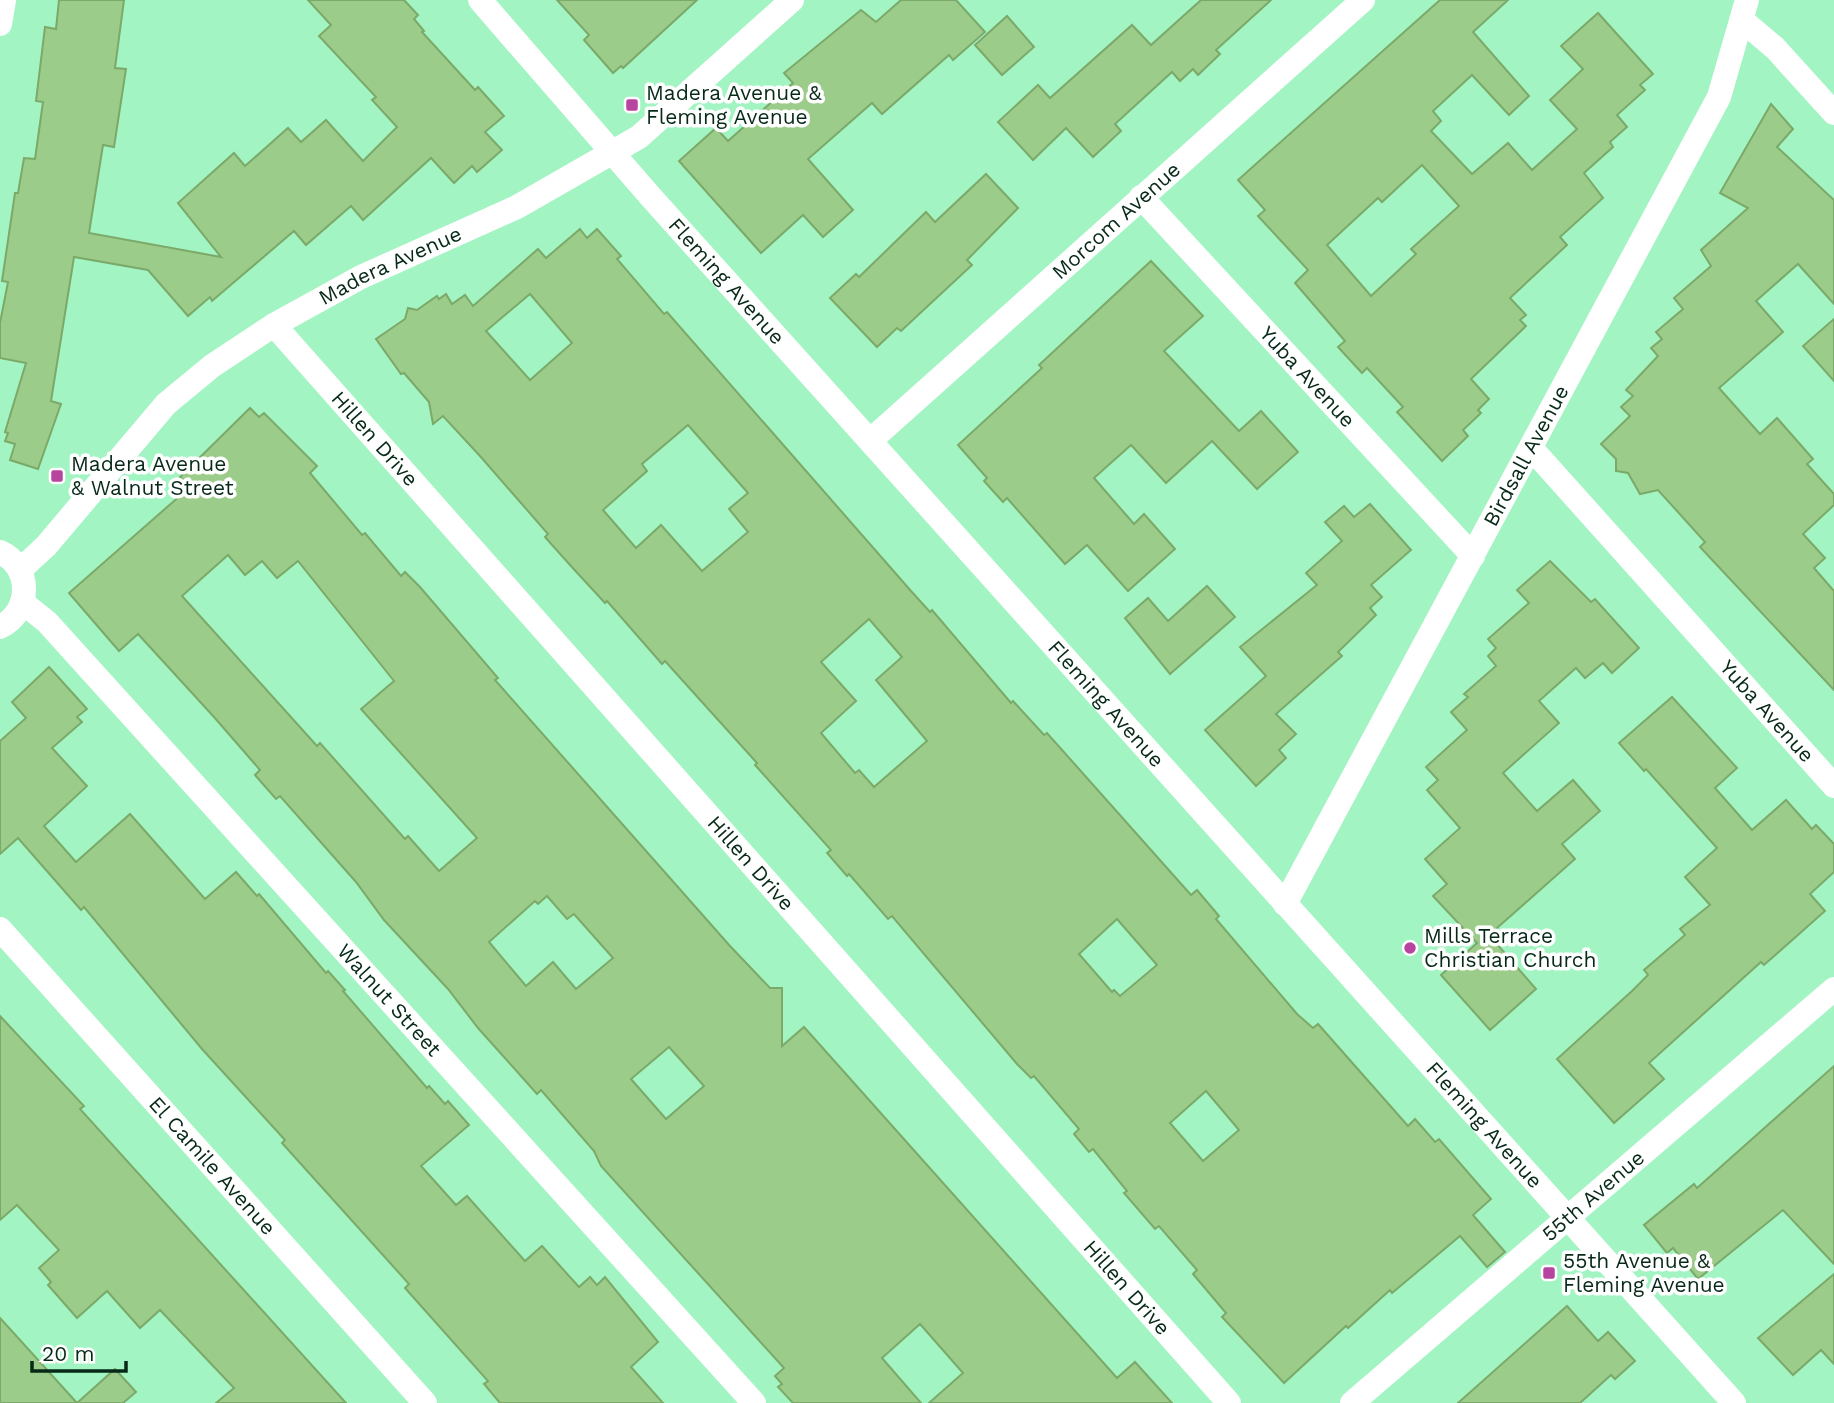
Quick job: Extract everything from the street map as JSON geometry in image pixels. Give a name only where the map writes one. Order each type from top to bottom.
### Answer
[{"type":"street","points":[[0,24],[4,0]]},
{"type":"street","name":"Fleming Avenue","points":[[480,0],[611,152],[1734,1403]]},
{"type":"street","name":"Madera Avenue","points":[[20,570],[46,545],[166,404],[212,366],[274,325],[361,277],[517,207],[639,136],[792,0]]},
{"type":"street","name":"Morcom Avenue","points":[[871,440],[1363,0]]},
{"type":"street","points":[[1745,10],[1834,114]]},
{"type":"street","name":"Birdsall Avenue","points":[[1285,904],[1719,97],[1745,10]]},
{"type":"street","name":"Yuba Avenue","points":[[1141,197],[1473,556]]},
{"type":"street","name":"Hillen Drive","points":[[274,325],[1229,1403]]},
{"type":"street","name":"Yuba Avenue","points":[[1532,449],[1834,786]]},
{"type":"street","points":[[0,552],[8,555],[20,570],[24,585],[22,602],[15,615],[1,628]]},
{"type":"street","name":"Walnut Street","points":[[22,602],[56,632],[754,1403]]},
{"type":"street","name":"El Camile Avenue","points":[[0,929],[425,1403]]},
{"type":"street","name":"55th Avenue","points":[[1352,1403],[1834,989]]},
{"type":"building","points":[[59,0],[124,0],[115,68],[126,69],[114,147],[103,145],[89,233],[221,257],[178,203],[234,153],[245,166],[288,128],[301,142],[326,120],[363,161],[397,127],[372,100],[376,97],[319,36],[331,25],[308,0],[404,0],[418,15],[414,19],[424,31],[422,32],[475,90],[478,87],[504,116],[485,132],[502,150],[477,172],[472,166],[454,183],[431,158],[363,220],[351,206],[306,245],[294,231],[212,301],[210,297],[188,316],[148,270],[74,257],[51,401],[61,404],[38,469],[10,460],[15,444],[5,441],[8,433],[5,432],[26,363],[0,358],[0,323],[8,282],[2,281],[15,193],[18,193],[24,158],[35,159],[43,102],[36,101],[45,27],[56,29]]},
{"type":"building","points":[[557,0],[697,0],[623,68],[621,66],[613,73],[584,40],[589,35]]},
{"type":"building","points":[[901,0],[956,0],[985,32],[953,60],[949,55],[882,114],[872,103],[808,159],[853,210],[823,237],[803,215],[761,253],[679,161],[716,128],[728,141],[793,83],[784,73],[861,10],[876,22]]},
{"type":"building","points":[[1201,0],[1271,0],[1216,50],[1220,54],[1198,75],[1193,69],[1180,81],[1172,72],[1115,124],[1121,131],[1093,157],[1066,128],[1033,160],[998,122],[1038,85],[1050,98],[1132,25],[1151,45]]},
{"type":"building","points":[[1440,0],[1508,0],[1473,32],[1529,96],[1509,115],[1472,75],[1433,111],[1441,121],[1431,131],[1472,174],[1508,143],[1532,170],[1577,129],[1550,100],[1583,69],[1561,46],[1598,13],[1653,74],[1640,85],[1645,90],[1617,115],[1627,127],[1610,142],[1613,147],[1584,173],[1603,198],[1560,237],[1567,245],[1510,298],[1526,315],[1520,320],[1526,326],[1471,379],[1489,399],[1478,410],[1481,413],[1463,430],[1468,436],[1442,461],[1397,412],[1403,407],[1367,368],[1362,373],[1338,347],[1345,341],[1295,283],[1308,270],[1258,216],[1265,210],[1238,180]],"holes":[[[1422,165],[1459,206],[1411,249],[1416,254],[1371,296],[1327,245],[1378,198],[1382,202]]]},
{"type":"building","points":[[1007,16],[1034,47],[1002,75],[975,45]]},
{"type":"building","points":[[1771,104],[1793,129],[1777,147],[1834,200],[1834,304],[1798,264],[1756,301],[1783,332],[1719,388],[1760,434],[1777,418],[1813,459],[1807,464],[1834,494],[1834,505],[1803,534],[1825,558],[1814,568],[1834,591],[1834,690],[1700,547],[1705,542],[1658,490],[1640,494],[1628,473],[1616,471],[1616,459],[1601,444],[1630,416],[1621,407],[1633,396],[1626,390],[1658,356],[1651,348],[1662,339],[1656,332],[1683,309],[1674,298],[1711,266],[1701,250],[1748,208],[1720,193]]},
{"type":"building","points":[[986,174],[1018,208],[967,260],[972,265],[901,331],[897,328],[877,347],[830,298],[856,274],[859,277],[926,212],[935,222]]},
{"type":"building","points":[[580,229],[587,238],[597,229],[621,256],[617,259],[664,314],[667,312],[911,591],[930,612],[932,610],[1011,703],[1013,701],[1044,735],[1047,733],[1191,895],[1197,890],[1219,916],[1216,919],[1297,1014],[1313,1028],[1318,1024],[1408,1126],[1415,1119],[1435,1142],[1439,1139],[1491,1199],[1473,1215],[1505,1252],[1487,1267],[1460,1236],[1392,1293],[1390,1290],[1348,1328],[1346,1326],[1284,1383],[1222,1317],[1226,1313],[1193,1274],[1197,1270],[1159,1226],[1155,1229],[1124,1193],[1127,1191],[1093,1149],[1089,1152],[1074,1134],[1079,1129],[1034,1076],[1031,1078],[1017,1064],[892,916],[888,919],[849,874],[847,876],[827,853],[831,850],[755,765],[757,763],[665,661],[662,664],[607,601],[605,603],[570,565],[545,537],[548,534],[480,456],[443,416],[433,424],[429,402],[404,373],[401,374],[376,339],[405,319],[408,308],[417,310],[437,296],[439,299],[446,294],[452,304],[465,295],[473,306],[538,249],[546,258]],"holes":[[[530,294],[572,343],[530,380],[486,331]],[[688,425],[748,493],[729,509],[748,532],[702,571],[661,525],[636,548],[603,510],[647,471],[642,464]],[[869,619],[902,657],[876,680],[927,741],[874,787],[859,770],[855,773],[821,733],[856,701],[821,662]],[[1117,919],[1157,965],[1120,996],[1114,990],[1112,992],[1079,954]],[[1206,1091],[1239,1130],[1203,1161],[1170,1123]]]},
{"type":"building","points":[[1151,261],[1203,316],[1164,351],[1239,431],[1261,411],[1298,452],[1257,489],[1212,441],[1166,483],[1131,445],[1094,478],[1134,524],[1144,514],[1175,549],[1128,591],[1087,545],[1065,564],[1007,498],[1003,502],[984,481],[987,478],[958,445],[1042,368],[1039,365]]},
{"type":"building","points":[[1834,319],[1834,381],[1803,346]]},
{"type":"building","points":[[250,408],[259,417],[264,413],[317,466],[310,473],[362,535],[365,533],[401,576],[405,572],[420,587],[498,678],[495,680],[730,946],[770,988],[782,988],[782,1046],[804,1027],[1117,1378],[1135,1362],[1172,1403],[929,1403],[963,1373],[920,1324],[882,1358],[921,1403],[793,1403],[778,1387],[782,1384],[775,1376],[784,1368],[601,1166],[594,1151],[541,1090],[537,1094],[478,1028],[448,989],[384,920],[356,882],[280,796],[276,799],[255,775],[260,770],[214,717],[138,634],[119,651],[69,593],[190,487],[180,477]],"holes":[[[228,555],[245,575],[262,561],[277,578],[298,561],[394,681],[361,709],[477,838],[439,871],[408,836],[405,839],[320,743],[317,746],[182,596]],[[547,896],[567,919],[574,914],[613,958],[576,989],[553,962],[526,986],[489,942],[535,901],[538,904]],[[669,1047],[704,1086],[666,1119],[631,1079]]]},
{"type":"building","points":[[1370,504],[1411,550],[1371,585],[1382,597],[1370,608],[1376,615],[1338,652],[1342,656],[1276,714],[1296,734],[1279,750],[1286,758],[1256,786],[1205,730],[1266,676],[1240,647],[1317,585],[1306,573],[1342,541],[1325,522],[1344,506],[1354,517]]},
{"type":"building","points":[[1550,561],[1591,602],[1595,599],[1639,648],[1612,673],[1603,663],[1585,678],[1576,668],[1539,701],[1559,723],[1503,773],[1537,811],[1573,780],[1600,811],[1562,844],[1575,859],[1489,935],[1536,989],[1490,1030],[1441,975],[1477,943],[1433,896],[1447,884],[1425,859],[1460,828],[1427,790],[1438,780],[1426,767],[1467,730],[1451,712],[1468,697],[1464,694],[1496,666],[1488,656],[1496,648],[1488,639],[1529,603],[1517,590]]},
{"type":"building","points":[[1207,586],[1235,617],[1170,674],[1125,618],[1148,598],[1168,621]]},
{"type":"building","points":[[49,667],[87,709],[77,717],[82,722],[52,748],[87,786],[44,826],[76,862],[130,814],[205,899],[236,872],[257,896],[259,894],[326,973],[328,971],[345,990],[343,991],[427,1088],[429,1086],[445,1104],[448,1101],[469,1125],[421,1166],[456,1205],[467,1196],[525,1261],[542,1246],[579,1287],[590,1277],[597,1285],[605,1277],[658,1342],[631,1367],[663,1403],[500,1403],[484,1384],[488,1381],[405,1288],[409,1284],[282,1143],[285,1140],[202,1049],[84,907],[81,910],[18,838],[0,854],[0,741],[26,718],[12,702]]},
{"type":"building","points":[[1672,697],[1737,768],[1715,788],[1752,830],[1786,800],[1812,829],[1816,825],[1834,844],[1834,872],[1810,894],[1825,911],[1764,965],[1761,962],[1649,1063],[1664,1079],[1614,1123],[1557,1059],[1648,975],[1644,970],[1685,935],[1680,929],[1710,905],[1685,877],[1717,848],[1619,743]]},
{"type":"building","points":[[0,1016],[84,1106],[80,1109],[346,1403],[216,1403],[234,1388],[160,1310],[140,1328],[107,1291],[77,1318],[48,1285],[51,1282],[39,1268],[59,1250],[17,1205],[0,1220]]},
{"type":"building","points":[[1834,1066],[1834,1264],[1783,1210],[1698,1279],[1673,1248],[1667,1253],[1644,1225],[1694,1184],[1697,1188]]},
{"type":"building","points":[[1834,1274],[1834,1364],[1821,1350],[1793,1375],[1758,1338]]},
{"type":"building","points":[[1567,1306],[1598,1341],[1608,1332],[1635,1361],[1615,1379],[1611,1375],[1580,1403],[1458,1403]]},
{"type":"building","points":[[0,1318],[77,1403],[0,1403]]},
{"type":"building","points":[[115,1369],[136,1392],[123,1403],[77,1403]]},
{"type":"place","name":"Madera Avenue & Fleming Avenue","points":[[632,105]]},
{"type":"place","name":"Madera Avenue & Walnut Street","points":[[57,476]]},
{"type":"place","name":"Mills Terrace Christian Church","points":[[1410,948]]},
{"type":"place","name":"55th Avenue & Fleming Avenue","points":[[1549,1273]]}]
